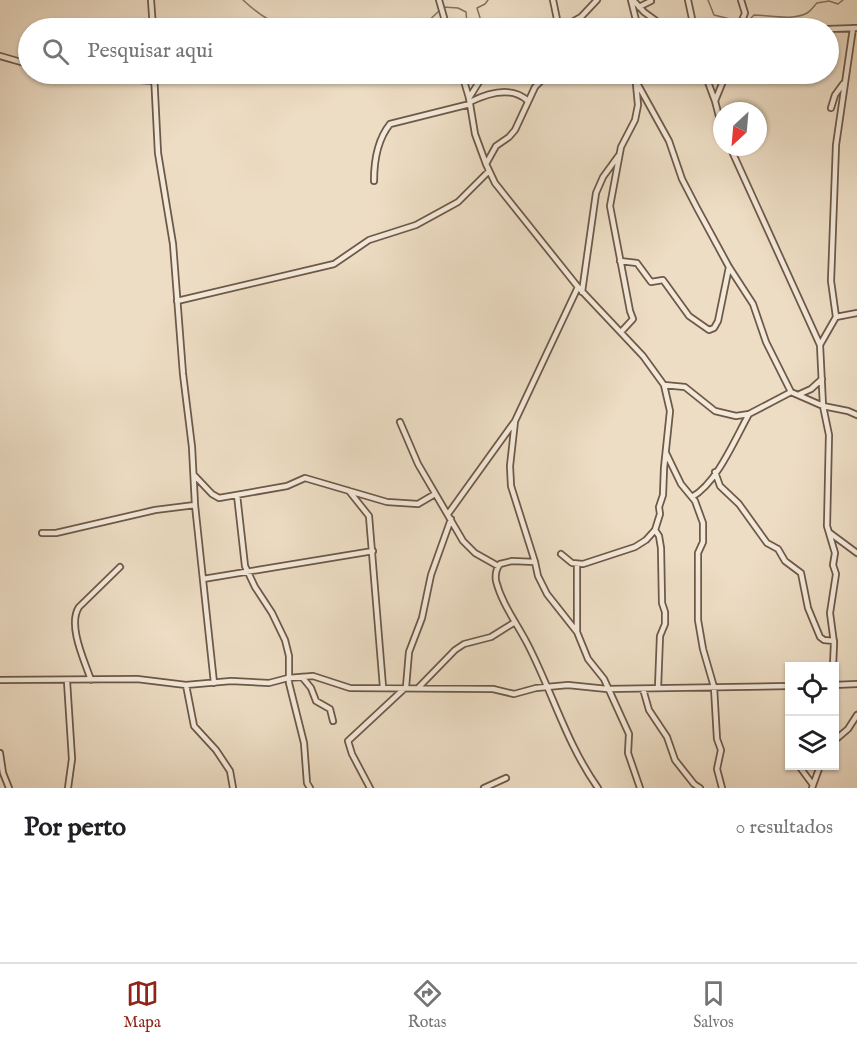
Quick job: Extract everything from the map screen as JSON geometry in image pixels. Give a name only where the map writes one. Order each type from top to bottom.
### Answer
[{"type":"street","points":[[151,0],[152,18]]},
{"type":"street","points":[[439,0],[444,18]]},
{"type":"street","points":[[553,0],[557,18]]},
{"type":"street","points":[[579,18],[597,0]]},
{"type":"street","points":[[632,0],[653,18]]},
{"type":"street","points":[[632,0],[636,18]]},
{"type":"street","points":[[688,0],[692,18]]},
{"type":"street","points":[[741,0],[745,13],[743,18]]},
{"type":"street","points":[[639,7],[651,1]]},
{"type":"street","points":[[820,345],[836,317],[831,280],[836,145],[844,83],[855,28],[839,29]]},
{"type":"street","points":[[0,56],[18,61]]},
{"type":"street","points":[[831,108],[835,95],[844,83]]},
{"type":"street","points":[[155,84],[158,153],[170,227],[195,505],[214,683]]},
{"type":"street","points":[[465,84],[475,134],[489,171],[506,198],[580,290],[643,356],[664,385],[670,411],[663,495],[655,530],[635,547],[577,564],[567,560],[561,554]]},
{"type":"street","points":[[470,102],[477,84]]},
{"type":"street","points":[[486,164],[494,148],[515,130],[537,84]]},
{"type":"street","points":[[448,514],[515,421],[580,290],[598,184],[620,153],[635,120],[638,105],[635,84]]},
{"type":"street","points":[[636,84],[669,141],[682,178],[729,267],[753,304],[766,342],[791,392],[823,406],[857,415]]},
{"type":"street","points":[[710,84],[715,101]]},
{"type":"street","points":[[715,101],[722,84]]},
{"type":"street","points":[[374,181],[377,156],[386,129],[390,124],[470,102],[483,96],[512,91],[519,93],[528,101]]},
{"type":"street","points":[[620,153],[610,206],[633,320],[621,332]]},
{"type":"street","points":[[734,156],[820,345],[823,406],[829,435],[827,521],[835,553],[833,565],[837,574],[830,613],[834,641],[833,662]]},
{"type":"street","points":[[177,301],[334,264],[369,240],[416,225],[458,202],[489,171]]},
{"type":"street","points":[[620,261],[637,263],[651,282],[663,280],[689,316],[709,330],[714,328],[718,321],[729,267]]},
{"type":"street","points":[[836,317],[857,313]]},
{"type":"street","points":[[799,395],[811,389],[822,379]]},
{"type":"street","points":[[664,385],[685,387],[706,406],[724,414],[736,416],[749,414],[791,392]]},
{"type":"street","points":[[692,497],[701,492],[725,459],[749,414]]},
{"type":"street","points":[[515,421],[510,466],[511,486],[541,586],[577,632],[588,659],[604,680],[629,734],[628,753],[640,788]]},
{"type":"street","points":[[400,422],[418,464],[463,541],[475,553],[498,566]]},
{"type":"street","points":[[666,453],[681,484],[692,497],[703,523],[703,542],[698,553],[698,620],[703,649],[714,687],[717,739],[721,750],[717,769],[722,788]]},
{"type":"street","points":[[715,472],[720,486],[740,504],[762,536],[777,549],[785,561],[801,573],[808,608],[820,637],[834,641]]},
{"type":"street","points":[[194,475],[216,497],[287,486],[305,477],[387,502],[420,504],[435,494]]},
{"type":"street","points":[[349,491],[369,516],[383,687]]},
{"type":"street","points":[[237,495],[247,571],[285,640],[289,656],[288,678],[304,743],[307,786]]},
{"type":"street","points":[[42,533],[56,533],[155,510],[195,505]]},
{"type":"street","points":[[370,788],[352,754],[348,741],[406,687],[409,652],[422,618],[433,570],[451,519]]},
{"type":"street","points":[[655,530],[659,536],[661,548],[662,603],[665,612],[665,624],[660,636],[658,688]]},
{"type":"street","points":[[829,532],[857,553]]},
{"type":"street","points":[[203,579],[373,551]]},
{"type":"street","points":[[535,562],[512,561],[498,566],[495,572],[497,583],[548,687],[572,746],[598,788]]},
{"type":"street","points":[[577,564],[577,632]]},
{"type":"street","points":[[91,680],[79,646],[75,615],[79,607],[120,567]]},
{"type":"street","points":[[418,687],[455,650],[464,644],[491,637],[515,622]]},
{"type":"street","points":[[302,677],[311,688],[316,701],[330,709],[333,721]]},
{"type":"street","points":[[0,680],[137,679],[186,685],[231,681],[269,683],[288,678],[319,677],[350,688],[493,689],[514,694],[548,687],[568,686],[607,689],[785,686]]},
{"type":"street","points":[[67,681],[72,759],[68,788]]},
{"type":"street","points":[[839,685],[857,684]]},
{"type":"street","points":[[186,685],[194,726],[217,751],[228,768],[233,788]]},
{"type":"street","points":[[643,689],[649,710],[667,737],[675,760],[694,784],[700,788]]},
{"type":"street","points":[[839,737],[848,729],[857,715]]},
{"type":"street","points":[[0,753],[3,773],[9,788]]},
{"type":"street","points":[[803,770],[812,786]]},
{"type":"street","points":[[812,786],[818,770]]},
{"type":"street","points":[[484,788],[506,778]]},
{"type":"waterway","points":[[243,0],[267,18]]},
{"type":"waterway","points":[[480,18],[477,8],[488,0]]},
{"type":"waterway","points":[[708,0],[714,15],[726,18]]},
{"type":"waterway","points":[[751,18],[754,15],[795,17],[808,12],[817,3],[829,1],[838,4],[843,0]]},
{"type":"waterway","points":[[443,7],[458,8],[466,12],[466,18]]},
{"type":"waterway","points":[[432,18],[440,10]]}]
